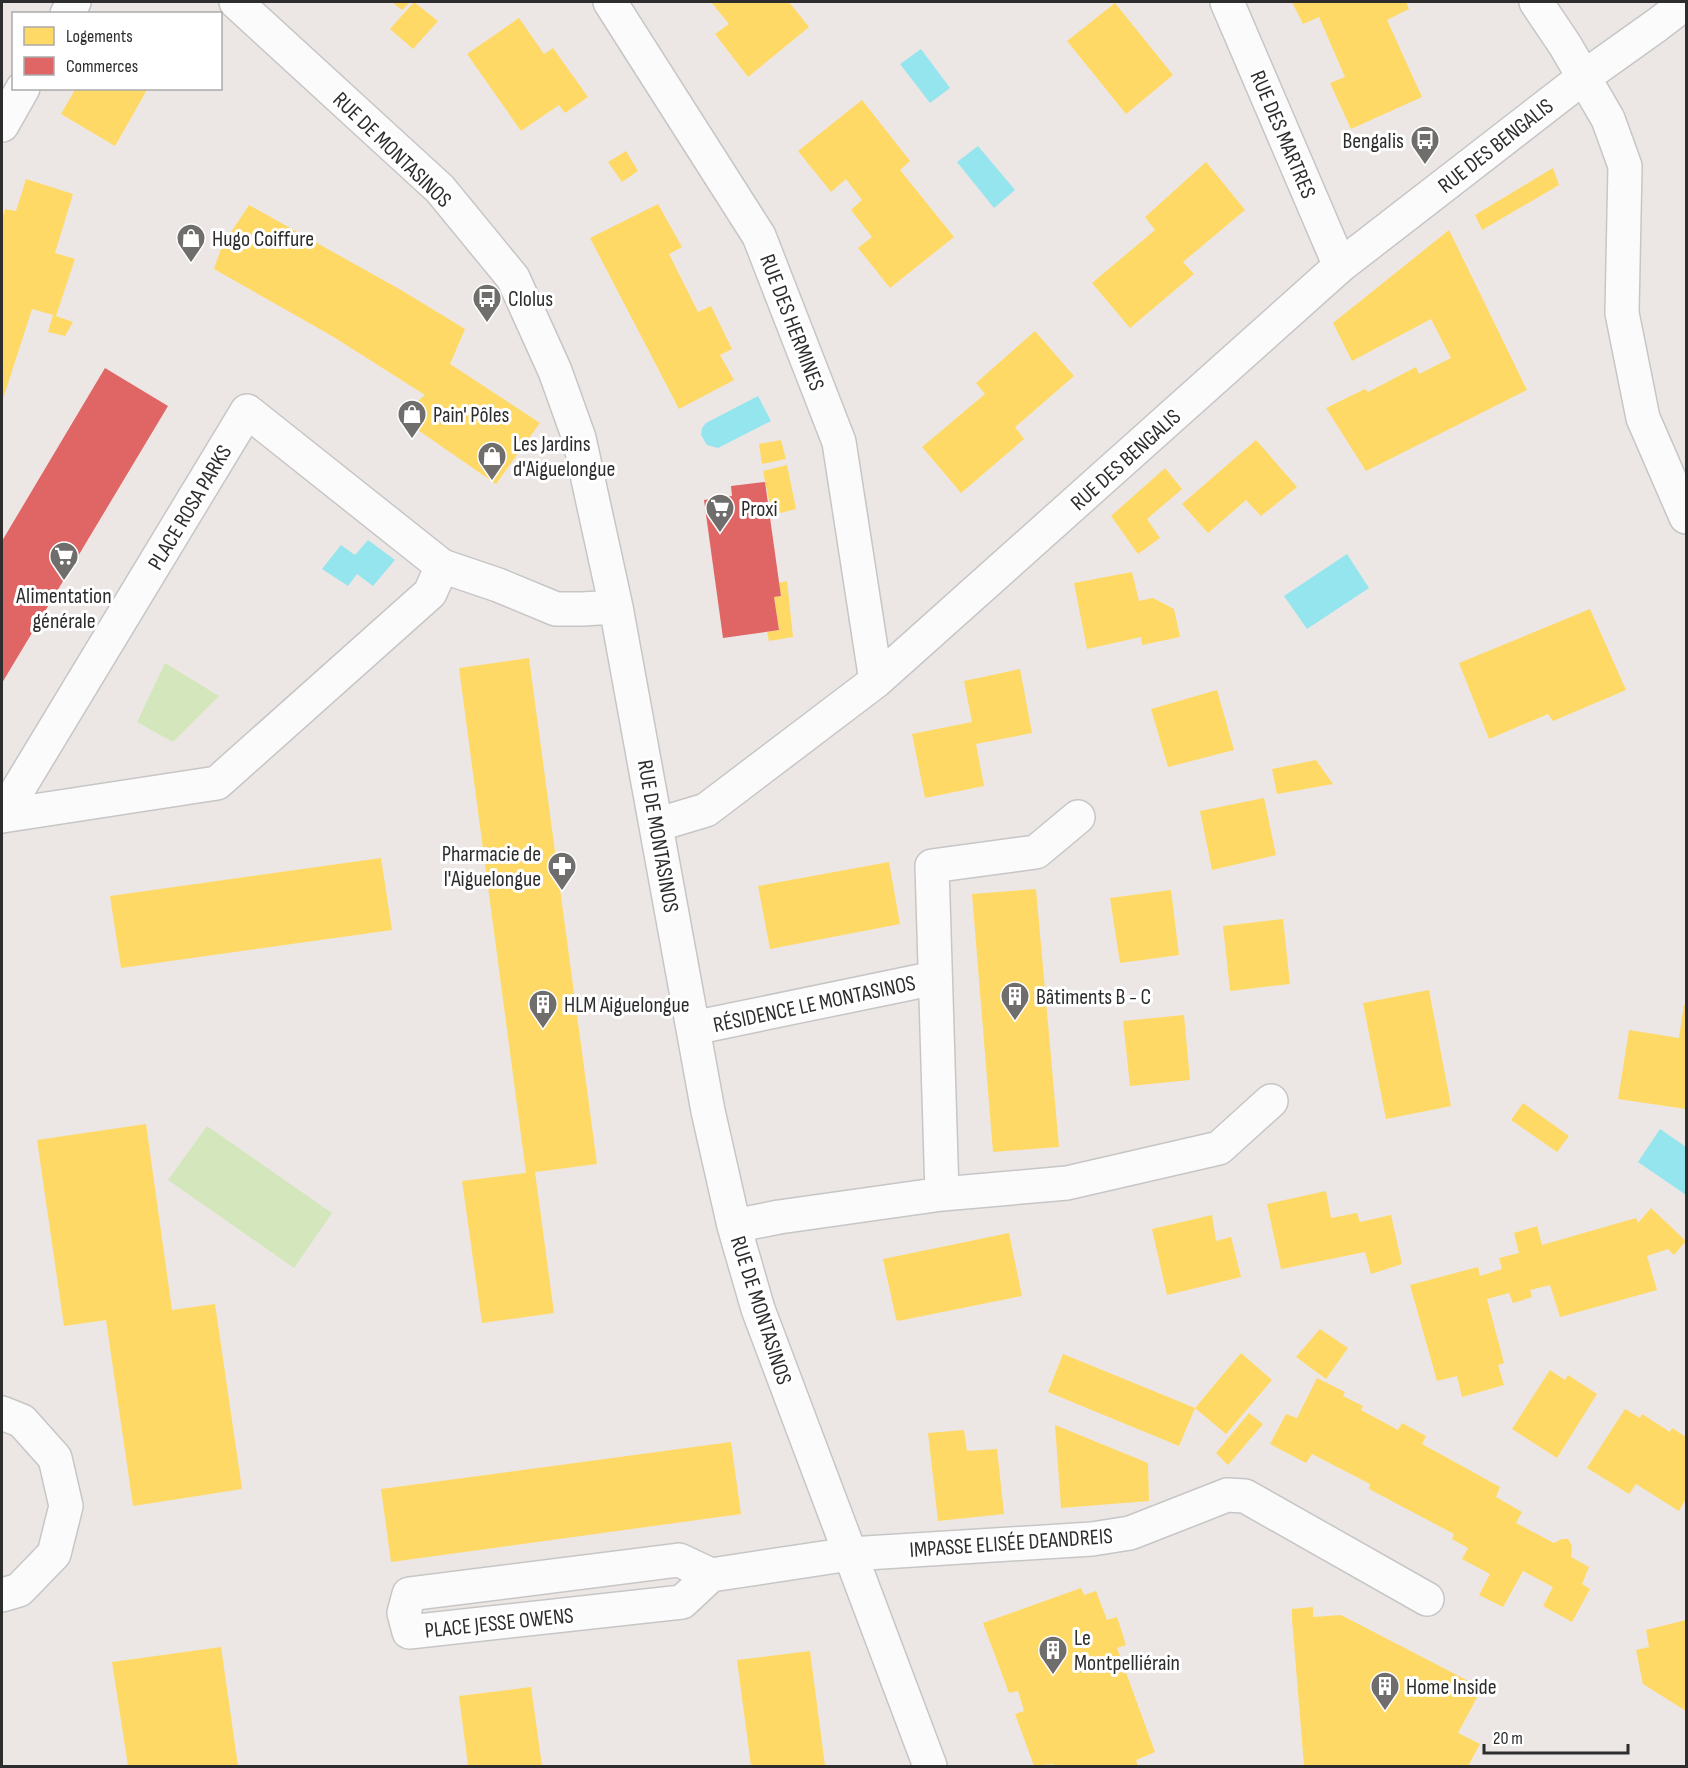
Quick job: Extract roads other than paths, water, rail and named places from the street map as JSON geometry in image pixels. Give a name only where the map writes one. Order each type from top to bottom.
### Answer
[{"type":"street","name":"RUE DE MONTASINOS","points":[[236,2],[440,189],[513,279],[555,371],[579,438],[616,607],[708,1111],[734,1226],[758,1309],[930,1767]]},
{"type":"street","name":"RUE DES HERMINES","points":[[610,2],[759,236],[839,442],[876,681]]},
{"type":"street","name":"RUE DES MARTRES","points":[[1227,2],[1340,267]]},
{"type":"street","points":[[1536,2],[1608,119],[1625,166],[1622,313],[1643,418],[1686,516]]},
{"type":"street","name":"RUE DES BENGALIS","points":[[657,825],[706,810],[876,681],[1340,267],[1584,77],[1679,8]]},
{"type":"street","points":[[2,125],[22,90]]},
{"type":"street","name":"PLACE ROSA PARKS","points":[[2,816],[247,411],[442,566],[498,585],[556,609],[616,607]]},
{"type":"street","name":"PLACE ROSA PARKS","points":[[2,816],[217,783],[430,592],[442,566]]},
{"type":"street","name":"RÉSIDENCE LE MONTASINOS","points":[[942,1194],[932,866],[1036,852],[1078,817]]},
{"type":"street","name":"RÉSIDENCE LE MONTASINOS","points":[[693,1028],[935,978]]},
{"type":"street","points":[[734,1226],[779,1217],[942,1194],[1067,1183],[1219,1148],[1271,1101]]},
{"type":"street","points":[[2,1413],[22,1421],[55,1458],[66,1506],[54,1554],[19,1590],[2,1595]]},
{"type":"street","name":"IMPASSE ELISÉE DEANDREIS","points":[[850,1554],[1092,1539],[1130,1533],[1227,1495],[1245,1496],[1427,1599]]},
{"type":"street","points":[[711,1575],[850,1554]]},
{"type":"street","name":"PLACE JESSE OWENS","points":[[679,1560],[711,1575],[682,1602],[409,1632],[404,1613],[409,1594],[507,1580],[679,1560]]},
{"type":"water","points":[[921,49],[950,88],[930,103],[900,64]]},
{"type":"water","points":[[978,146],[1015,190],[994,208],[957,162]]},
{"type":"water","points":[[758,396],[771,421],[718,448],[707,445],[701,435],[706,423]]},
{"type":"water","points":[[368,540],[395,560],[373,586],[357,574],[348,586],[322,569],[341,545],[355,555]]},
{"type":"water","points":[[1347,554],[1369,588],[1307,629],[1284,596]]},
{"type":"water","points":[[1660,1129],[1686,1147],[1686,1195],[1638,1162]]},
{"type":"place","name":"Bengalis","points":[[1425,166]]},
{"type":"place","name":"Hugo Coiffure","points":[[191,264]]},
{"type":"place","name":"Clolus","points":[[487,324]]},
{"type":"place","name":"Pain' Pôles","points":[[412,440]]},
{"type":"place","name":"Les Jardins d'Aiguelongue","points":[[492,482]]},
{"type":"place","name":"Proxi","points":[[720,534]]},
{"type":"place","name":"Alimentation générale","points":[[64,582]]},
{"type":"place","name":"Pharmacie de l'Aiguelongue","points":[[562,892]]},
{"type":"place","name":"Bâtiments B - C","points":[[1015,1022]]},
{"type":"place","name":"HLM Aiguelongue","points":[[543,1030]]},
{"type":"place","name":"Le Montpelliérain","points":[[1053,1676]]},
{"type":"place","name":"Home Inside","points":[[1385,1712]]}]
